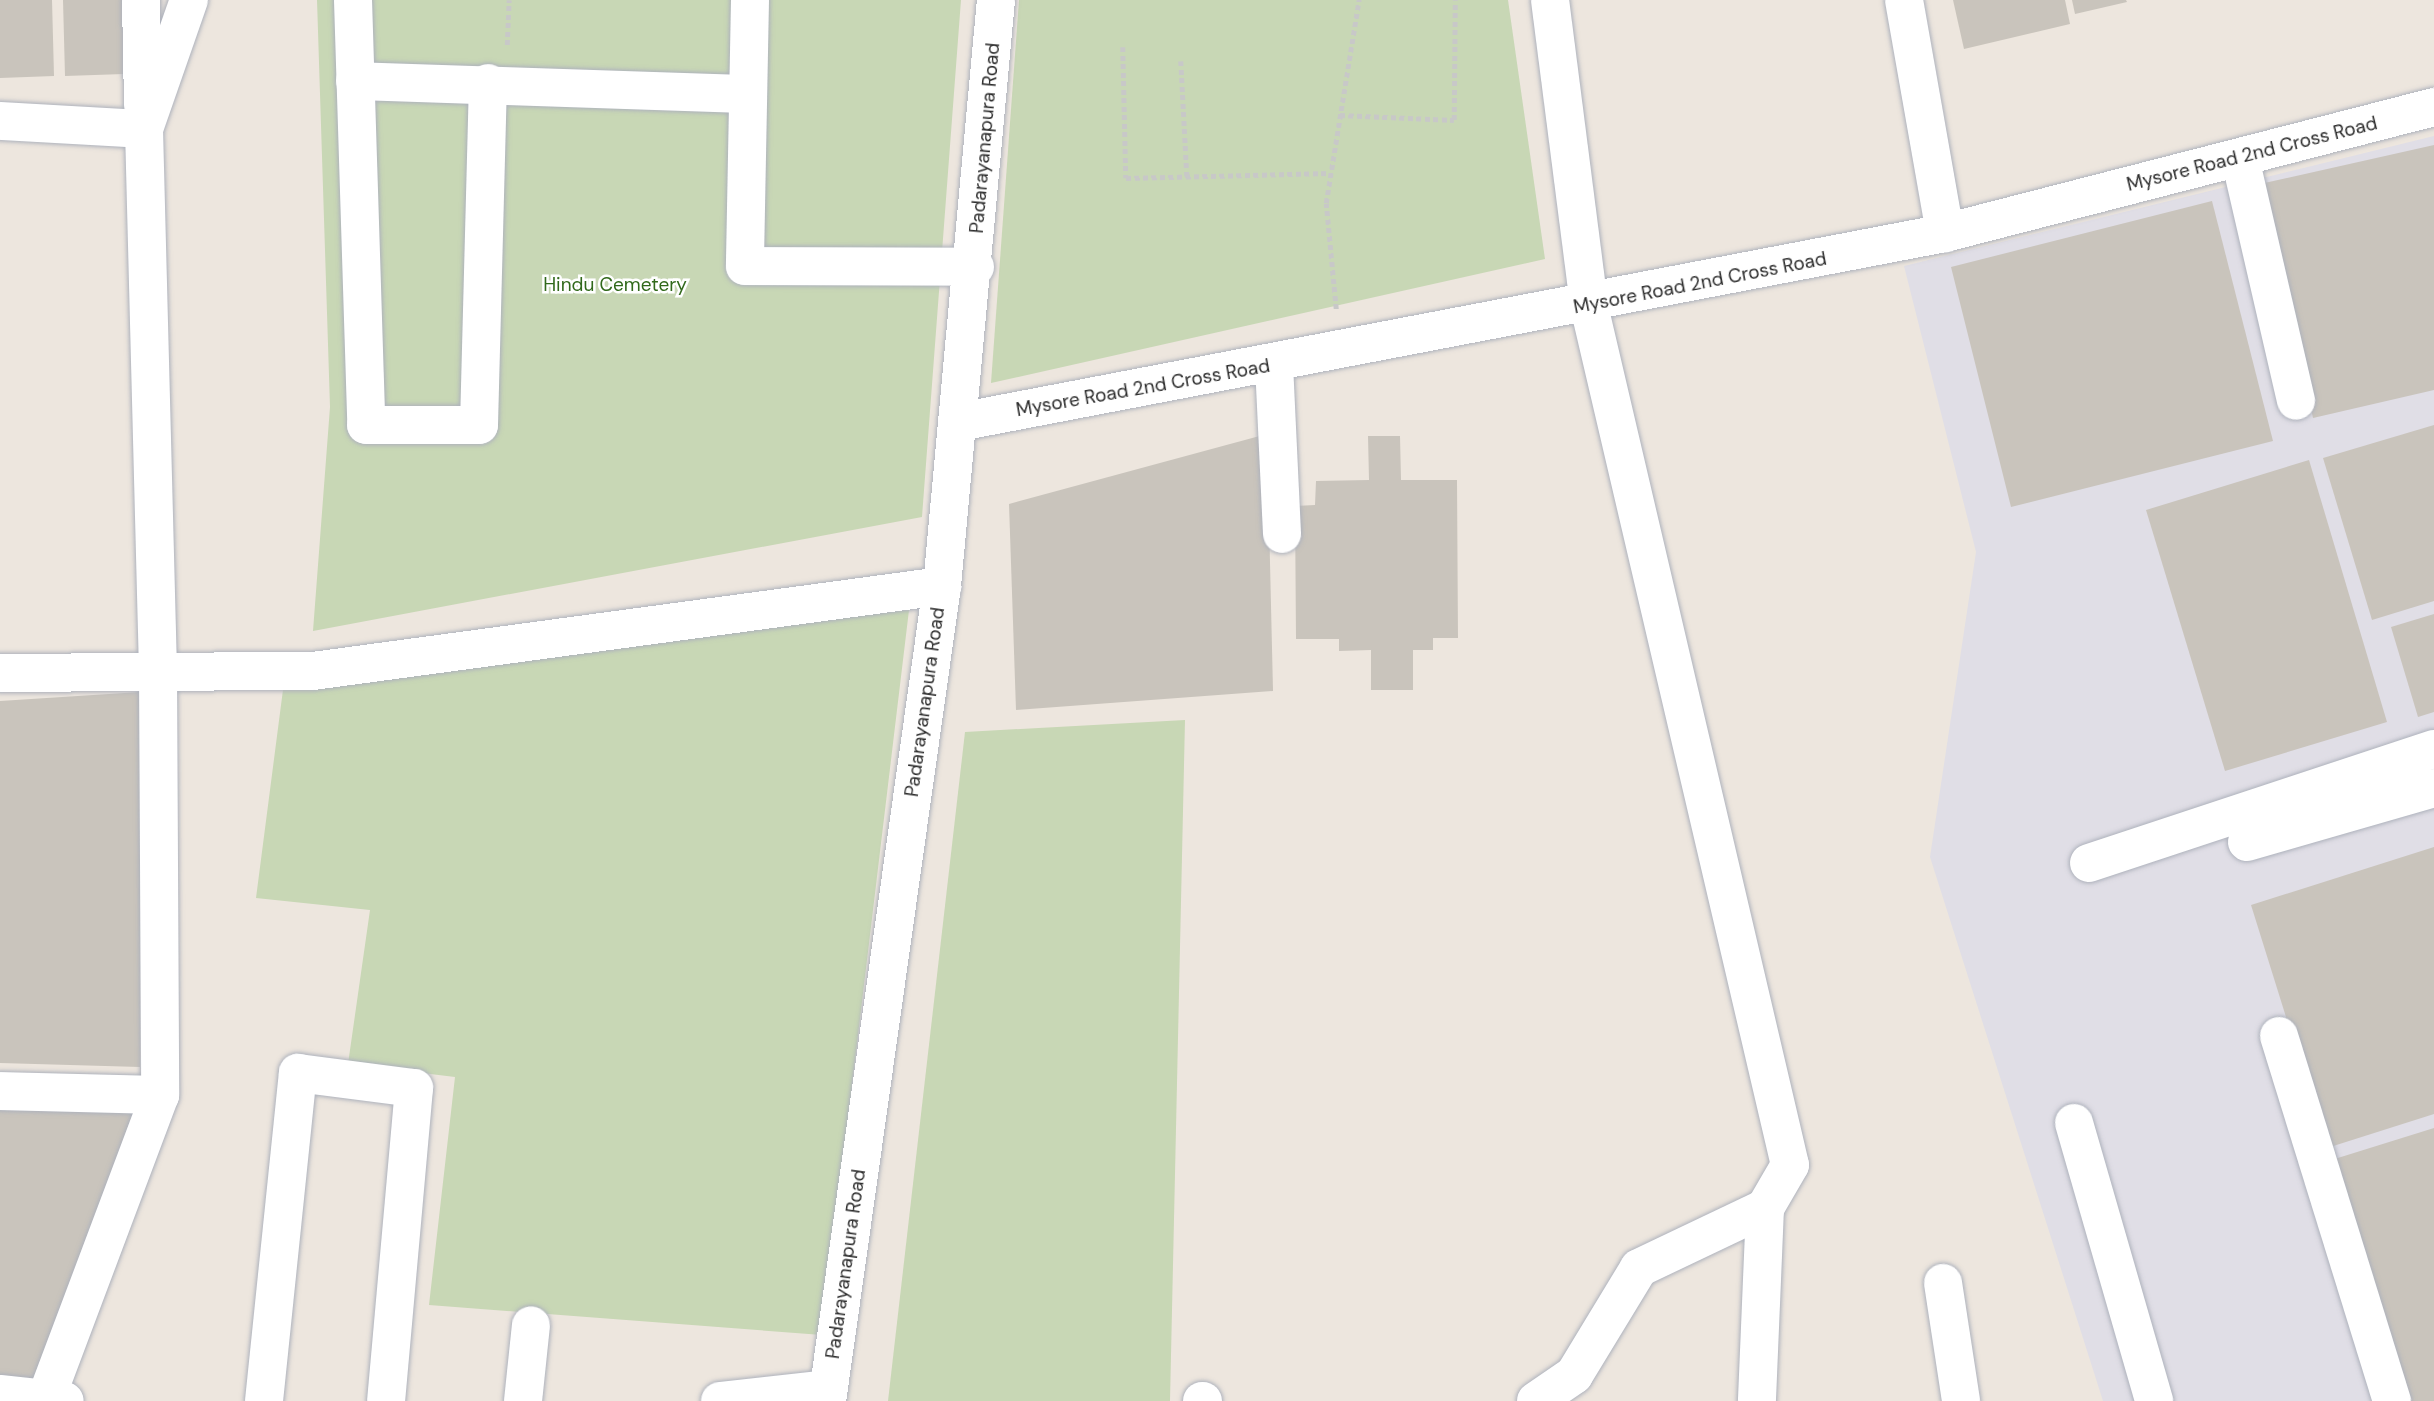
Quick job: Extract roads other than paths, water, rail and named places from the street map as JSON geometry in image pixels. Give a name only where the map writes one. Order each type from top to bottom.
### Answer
[{"type":"street","points":[[0,1394],[52,1399],[159,1095],[158,671],[141,0]]},
{"type":"street","points":[[144,128],[190,0]]},
{"type":"street","points":[[353,0],[366,425],[479,425],[488,83]]},
{"type":"street","points":[[750,0],[745,265],[975,267]]},
{"type":"street","name":"Padarayanapura Road","points":[[828,1395],[942,586],[975,267],[996,0]]},
{"type":"street","points":[[1550,0],[1589,306],[1790,1165],[1765,1208],[1757,1401]]},
{"type":"street","points":[[1904,0],[1945,233]]},
{"type":"street","points":[[355,80],[747,94]]},
{"type":"street","name":"Mysore Road 2nd Cross Road","points":[[958,422],[1589,306],[1945,233],[2434,107]]},
{"type":"street","points":[[0,121],[144,128]]},
{"type":"street","points":[[2240,158],[2296,401]]},
{"type":"street","points":[[1274,364],[1282,534]]},
{"type":"street","points":[[0,673],[313,671],[942,586]]},
{"type":"street","points":[[2089,863],[2434,749]]},
{"type":"street","points":[[2247,842],[2434,788]]},
{"type":"street","points":[[2279,1036],[2392,1401]]},
{"type":"street","points":[[264,1401],[298,1073],[414,1088],[386,1401]]},
{"type":"street","points":[[0,1091],[159,1095]]},
{"type":"street","points":[[2074,1123],[2154,1401]]},
{"type":"street","points":[[1536,1401],[1574,1375],[1639,1268],[1765,1208]]},
{"type":"street","points":[[1943,1283],[1961,1401]]},
{"type":"street","points":[[523,1401],[531,1325]]},
{"type":"street","points":[[720,1401],[828,1395]]},
{"type":"park label","name":"Hindu Cemetery","points":[[615,285]]}]
